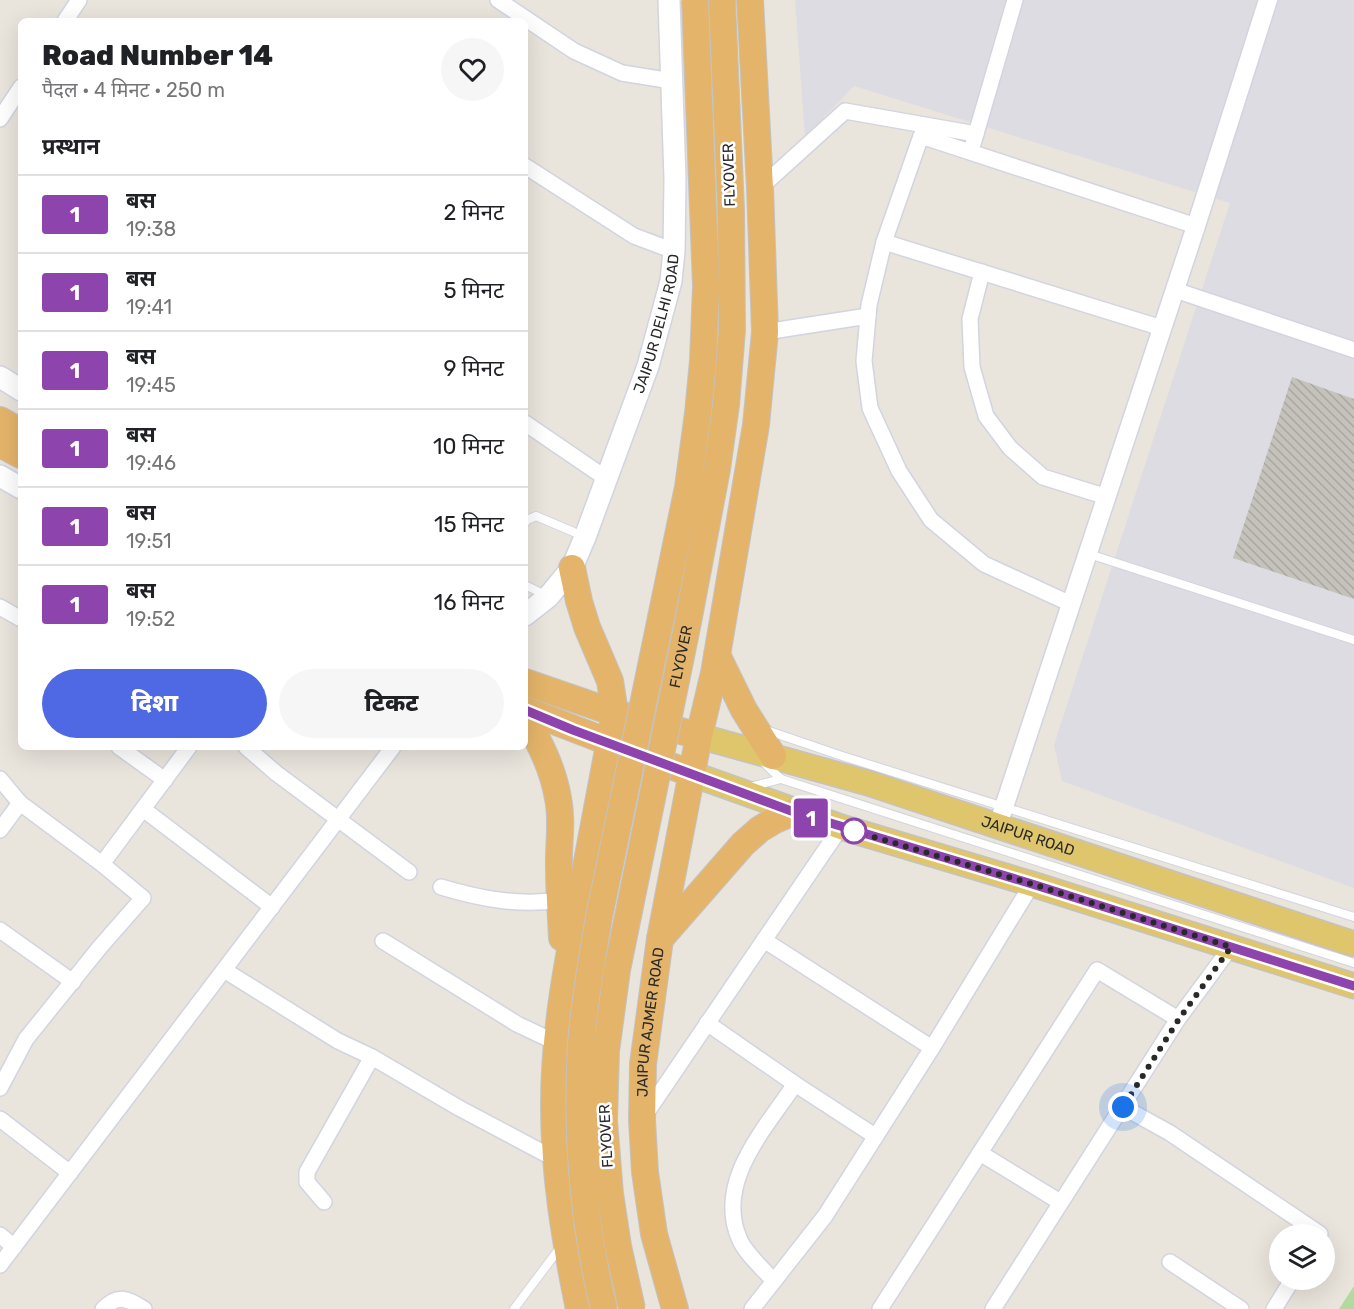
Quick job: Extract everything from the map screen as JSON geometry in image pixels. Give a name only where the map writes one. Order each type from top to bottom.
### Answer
[{"type":"highway","name":"FLYOVER","points":[[604,1309],[591,1244],[582,1174],[579,1108],[581,1043],[597,928],[688,487],[698,413],[706,286],[695,0]]},
{"type":"highway","name":"FLYOVER","points":[[632,1309],[618,1246],[610,1194],[604,1121],[606,1051],[617,970],[688,622],[717,469],[726,405],[732,330],[731,234],[722,0]]},
{"type":"highway","name":"JAIPUR AJMER ROAD","points":[[675,1309],[654,1234],[645,1172],[642,1120],[643,1064],[660,939],[717,655],[756,425],[765,332],[750,0]]},
{"type":"highway","points":[[0,420],[18,430]]},
{"type":"highway","points":[[0,444],[18,453]]},
{"type":"highway","points":[[572,568],[587,627],[610,681],[615,713],[564,978],[557,1043],[554,1104],[555,1159],[565,1240],[579,1309]]},
{"type":"highway","points":[[717,655],[764,752]]},
{"type":"highway","points":[[528,683],[615,713],[699,736]]},
{"type":"highway","points":[[528,711],[692,774]]},
{"type":"highway","points":[[528,722],[544,751],[559,801],[564,978]]},
{"type":"highway","points":[[660,939],[743,844],[767,824],[794,812]]},
{"type":"main road","name":"JAIPUR DELHI ROAD","points":[[528,613],[548,597],[572,568],[648,366],[671,281],[674,251],[675,179],[669,0]]},
{"type":"main road","points":[[0,377],[18,388]]},
{"type":"main road","points":[[0,476],[18,486]]},
{"type":"main road","name":"JAIPUR ROAD","points":[[699,736],[764,752],[868,783],[1001,816],[1354,944]]},
{"type":"main road","points":[[692,774],[794,812],[1032,884],[1354,986]]},
{"type":"street","points":[[67,18],[79,0]]},
{"type":"street","points":[[498,0],[525,18]]},
{"type":"street","points":[[971,153],[1015,0]]},
{"type":"street","points":[[1001,816],[1196,226],[1268,0]]},
{"type":"street","points":[[528,20],[574,51],[622,73],[672,81]]},
{"type":"street","points":[[0,119],[18,92]]},
{"type":"street","points":[[760,188],[845,111],[976,134]]},
{"type":"street","points":[[1071,604],[984,564],[931,520],[899,471],[870,408],[864,362],[868,316],[884,242],[921,136],[1196,226]]},
{"type":"street","points":[[528,168],[634,236],[674,251]]},
{"type":"street","points":[[884,242],[1162,328]]},
{"type":"street","points":[[982,272],[970,320],[972,368],[986,416],[1010,448],[1043,477],[1107,497]]},
{"type":"street","points":[[1175,290],[1354,350]]},
{"type":"street","points":[[765,332],[868,316]]},
{"type":"street","points":[[528,425],[607,479]]},
{"type":"street","points":[[0,607],[18,617]]},
{"type":"street","points":[[123,750],[165,780]]},
{"type":"street","points":[[102,864],[187,750]]},
{"type":"street","points":[[249,750],[276,773],[409,872]]},
{"type":"street","points":[[0,1265],[391,750]]},
{"type":"street","points":[[0,779],[20,803],[102,864],[143,898],[26,1040],[0,1088]]},
{"type":"street","points":[[0,830],[20,803]]},
{"type":"street","points":[[143,809],[272,907]]},
{"type":"street","points":[[642,1120],[841,827]]},
{"type":"street","points":[[752,1309],[825,1216],[932,1048],[1032,884]]},
{"type":"street","points":[[441,887],[500,901],[538,903],[560,900]]},
{"type":"street","points":[[0,930],[73,982]]},
{"type":"street","points":[[764,940],[932,1048]]},
{"type":"street","points":[[383,941],[517,1024],[557,1043]]},
{"type":"street","points":[[993,1309],[1179,1019],[1231,947]]},
{"type":"street","points":[[224,970],[338,1041],[372,1057],[459,1108],[555,1159]]},
{"type":"street","points":[[880,1309],[1097,970],[1179,1019]]},
{"type":"street","points":[[707,1023],[875,1136]]},
{"type":"street","points":[[324,1202],[307,1182],[307,1172],[372,1057]]},
{"type":"street","points":[[774,1281],[739,1240],[735,1225],[735,1184],[746,1158],[795,1084]]},
{"type":"street","points":[[1123,1107],[1170,1133],[1305,1224]]},
{"type":"street","points":[[0,1119],[70,1173]]},
{"type":"street","points":[[980,1153],[1060,1202]]},
{"type":"street","points":[[0,1235],[14,1246]]},
{"type":"street","points":[[1170,1262],[1241,1309]]},
{"type":"street","points":[[1274,1309],[1286,1290]]},
{"type":"street","points":[[103,1309],[110,1302],[120,1298],[144,1309]]},
{"type":"lane","points":[[528,520],[536,516],[585,537]]},
{"type":"lane","points":[[1088,553],[1354,640]]},
{"type":"lane","points":[[528,587],[548,597]]},
{"type":"lane","points":[[764,752],[842,756],[1001,816],[1354,917]]},
{"type":"lane","points":[[738,790],[764,752]]},
{"type":"lane","points":[[764,752],[1354,963]]},
{"type":"lane","points":[[514,1309],[565,1240]]},
{"type":"shaded area","points":[[795,0],[1354,0],[1354,888],[1062,781],[1054,745],[1230,203],[854,86],[805,137]]},
{"type":"green space","points":[[1354,1286],[1354,1309],[1339,1309]]},
{"type":"building","points":[[1292,377],[1354,399],[1354,599],[1233,558]]},
{"type":"bus line","name":"1","points":[[528,711],[794,812],[1032,884],[1354,986]]},
{"type":"route","points":[[854,831],[1231,947],[1179,1019],[1123,1107]]}]
